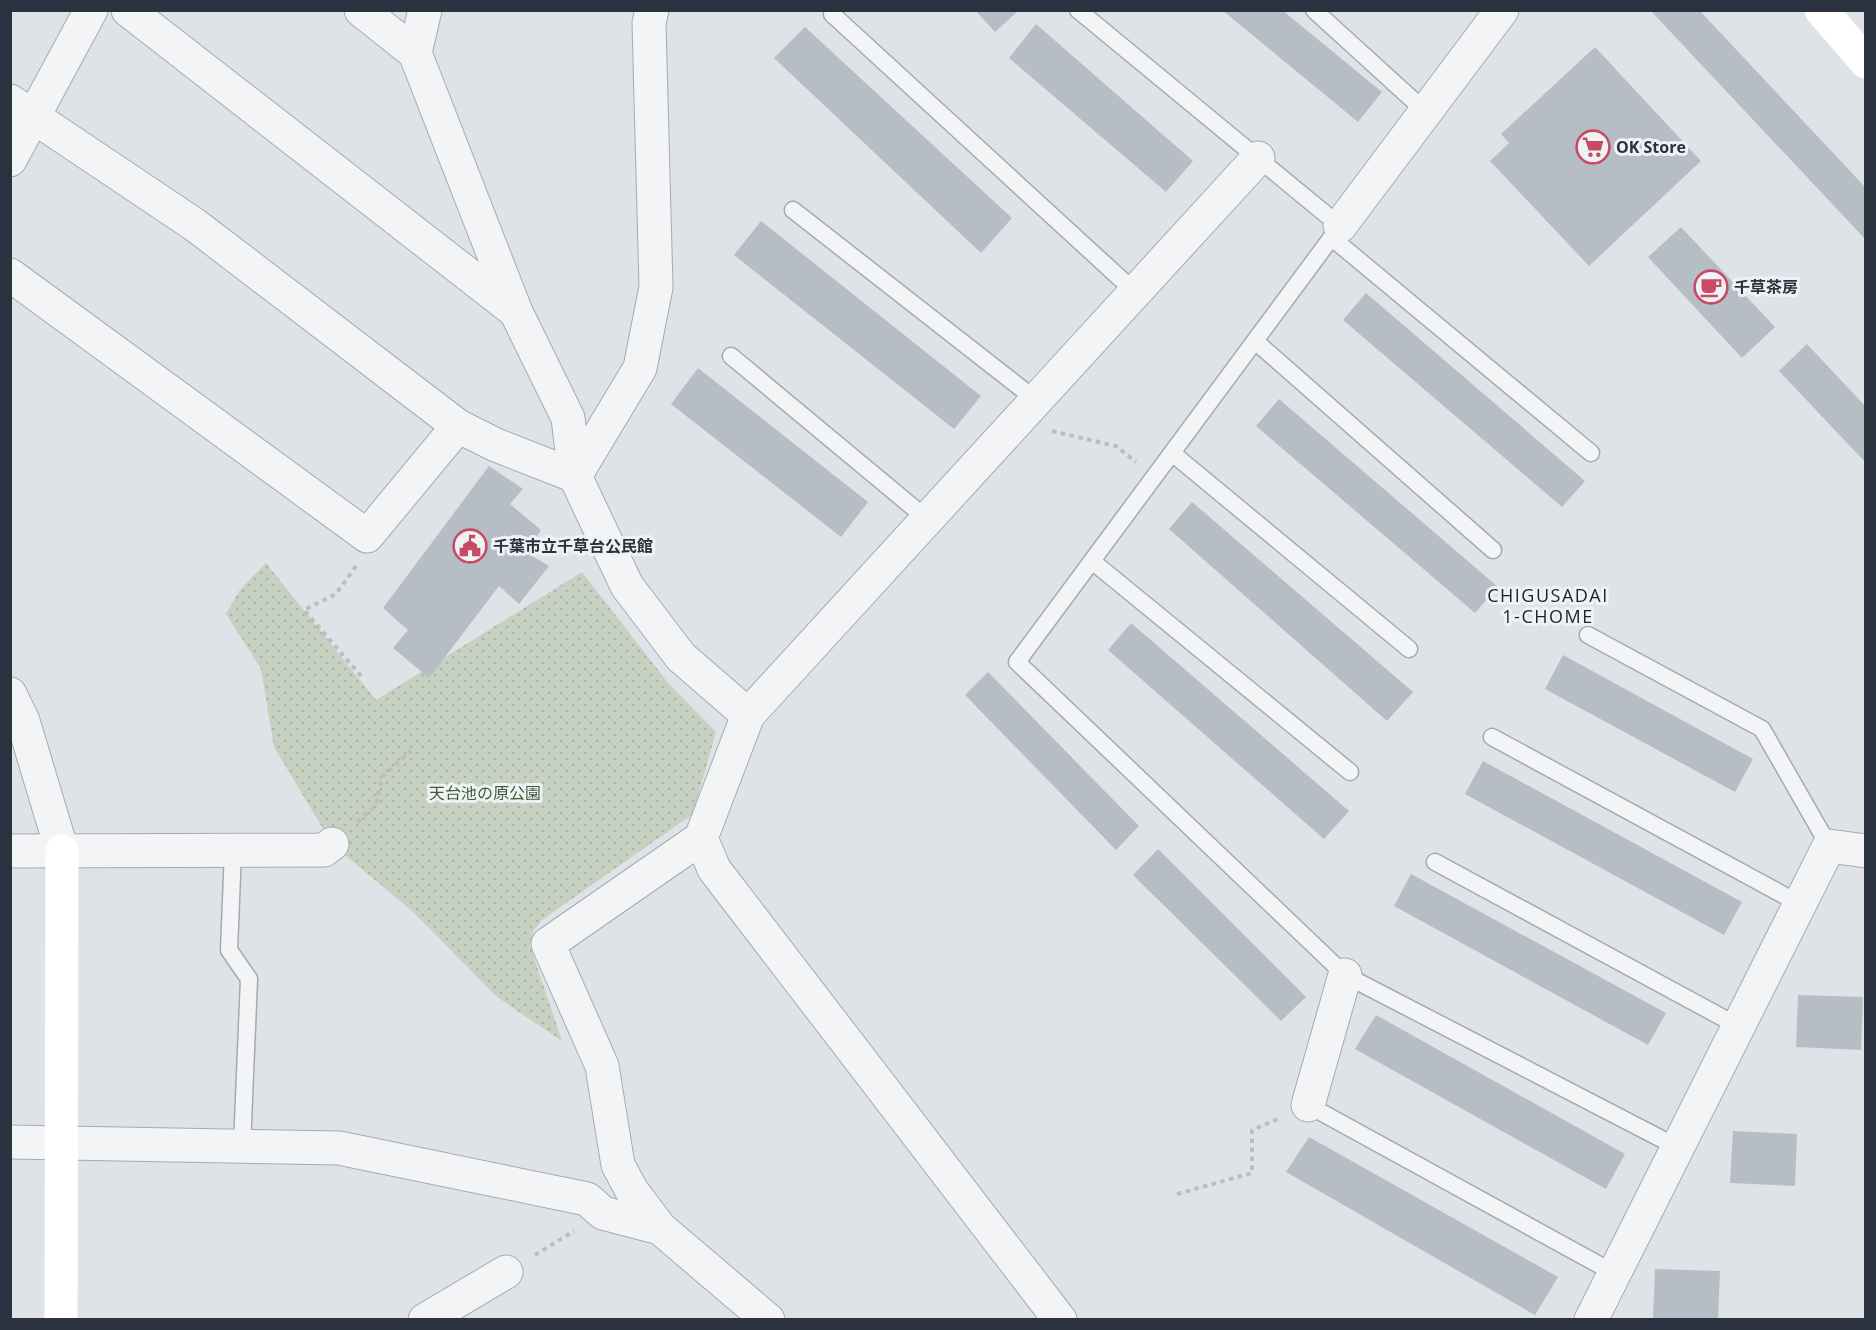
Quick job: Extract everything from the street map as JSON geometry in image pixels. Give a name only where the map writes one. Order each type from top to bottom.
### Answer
[{"type":"street","points":[[10,160],[22,109],[91,10]]},
{"type":"street","points":[[128,10],[516,312]]},
{"type":"street","points":[[361,10],[415,53],[516,312],[568,418],[575,476],[627,586],[681,657],[748,715]]},
{"type":"street","points":[[415,53],[425,10]]},
{"type":"street","points":[[1336,232],[1502,10]]},
{"type":"street","points":[[1829,13],[1866,62]]},
{"type":"street","points":[[575,476],[640,368],[657,287],[647,15]]},
{"type":"street","points":[[22,109],[195,225],[458,426],[496,445],[575,476]]},
{"type":"street","points":[[768,1320],[660,1228],[632,1191],[618,1165],[603,1066],[548,944],[700,838],[748,715],[1258,158]]},
{"type":"street","points":[[10,275],[367,536],[458,426]]},
{"type":"street","points":[[10,693],[23,721],[62,851],[61,1320]]},
{"type":"street","points":[[700,838],[714,869],[1060,1320]]},
{"type":"street","points":[[10,851],[324,850],[332,844]]},
{"type":"street","points":[[1591,1320],[1829,846],[1866,851]]},
{"type":"street","points":[[1308,1106],[1345,975]]},
{"type":"street","points":[[10,1143],[339,1148],[586,1199],[603,1213],[660,1228]]},
{"type":"street","points":[[425,1320],[506,1272]]},
{"type":"lane","points":[[1078,10],[1258,158],[1336,232],[1591,453]]},
{"type":"lane","points":[[1314,10],[1426,112]]},
{"type":"lane","points":[[832,14],[1135,292]]},
{"type":"lane","points":[[793,210],[1036,400]]},
{"type":"lane","points":[[1336,232],[1017,662],[1345,975],[1677,1147]]},
{"type":"lane","points":[[1255,341],[1493,550]]},
{"type":"lane","points":[[731,356],[927,519]]},
{"type":"lane","points":[[1172,453],[1409,649]]},
{"type":"lane","points":[[1092,561],[1350,772]]},
{"type":"lane","points":[[1588,636],[1762,729],[1829,846]]},
{"type":"lane","points":[[1492,737],[1800,903]]},
{"type":"lane","points":[[233,851],[229,950],[249,979],[243,1146]]},
{"type":"lane","points":[[1435,862],[1738,1026]]},
{"type":"lane","points":[[1308,1106],[1614,1273]]},
{"type":"path","points":[[1048,430],[1116,446]]},
{"type":"path","points":[[359,561],[336,594],[304,610],[362,677]]},
{"type":"path","points":[[332,844],[376,805],[382,777],[411,751]]},
{"type":"path","points":[[1177,1194],[1252,1173],[1252,1130],[1308,1106]]},
{"type":"path","points":[[506,1272],[603,1213]]},
{"type":"green space","name":"天台池の原公園","points":[[266,563],[376,700],[582,572],[669,684],[716,732],[693,814],[542,920],[533,931],[530,946],[562,1041],[497,997],[412,911],[332,844],[274,747],[261,669],[226,614],[239,591]]},
{"type":"building","points":[[975,10],[1019,10],[995,32]]},
{"type":"building","points":[[1222,10],[1282,10],[1382,92],[1358,122]]},
{"type":"building","points":[[1650,10],[1699,10],[1866,188],[1866,240]]},
{"type":"building","points":[[1036,24],[1193,161],[1166,192],[1009,58]]},
{"type":"building","points":[[805,27],[1012,218],[981,253],[774,58]]},
{"type":"building","points":[[1595,47],[1701,161],[1589,266],[1490,161],[1509,143],[1501,134]]},
{"type":"building","points":[[761,221],[981,396],[954,429],[734,255]]},
{"type":"building","points":[[1681,227],[1775,327],[1742,358],[1648,257]]},
{"type":"building","points":[[1366,293],[1585,481],[1562,507],[1343,320]]},
{"type":"building","points":[[1807,344],[1866,407],[1866,463],[1779,371]]},
{"type":"building","points":[[698,368],[868,502],[841,537],[671,404]]},
{"type":"building","points":[[1279,399],[1498,587],[1475,613],[1256,426]]},
{"type":"building","points":[[489,466],[523,489],[510,504],[541,530],[527,553],[549,566],[519,604],[499,586],[429,678],[393,648],[408,630],[383,608]]},
{"type":"building","points":[[1192,502],[1413,692],[1387,721],[1169,529]]},
{"type":"building","points":[[1131,623],[1349,811],[1324,839],[1108,650]]},
{"type":"building","points":[[1563,655],[1753,759],[1735,792],[1545,689]]},
{"type":"building","points":[[988,672],[1139,826],[1116,850],[965,695]]},
{"type":"building","points":[[1483,761],[1742,902],[1724,935],[1465,794]]},
{"type":"building","points":[[1158,849],[1306,997],[1281,1021],[1133,875]]},
{"type":"building","points":[[1411,874],[1666,1013],[1648,1045],[1394,906]]},
{"type":"building","points":[[1798,995],[1863,997],[1861,1050],[1796,1047]]},
{"type":"building","points":[[1376,1015],[1625,1154],[1606,1189],[1355,1049]]},
{"type":"building","points":[[1733,1131],[1797,1134],[1795,1186],[1730,1183]]},
{"type":"building","points":[[1309,1137],[1558,1277],[1535,1315],[1286,1172]]},
{"type":"building","points":[[1655,1269],[1720,1271],[1718,1320],[1653,1320]]},
{"type":"place","name":"OK Store","points":[[1593,147]]},
{"type":"place","name":"千草茶房","points":[[1711,287]]},
{"type":"place","name":"千葉市立千草台公民館","points":[[470,546]]},
{"type":"district","name":"CHIGUSADAI 1-CHOME","points":[[1548,605]]}]
